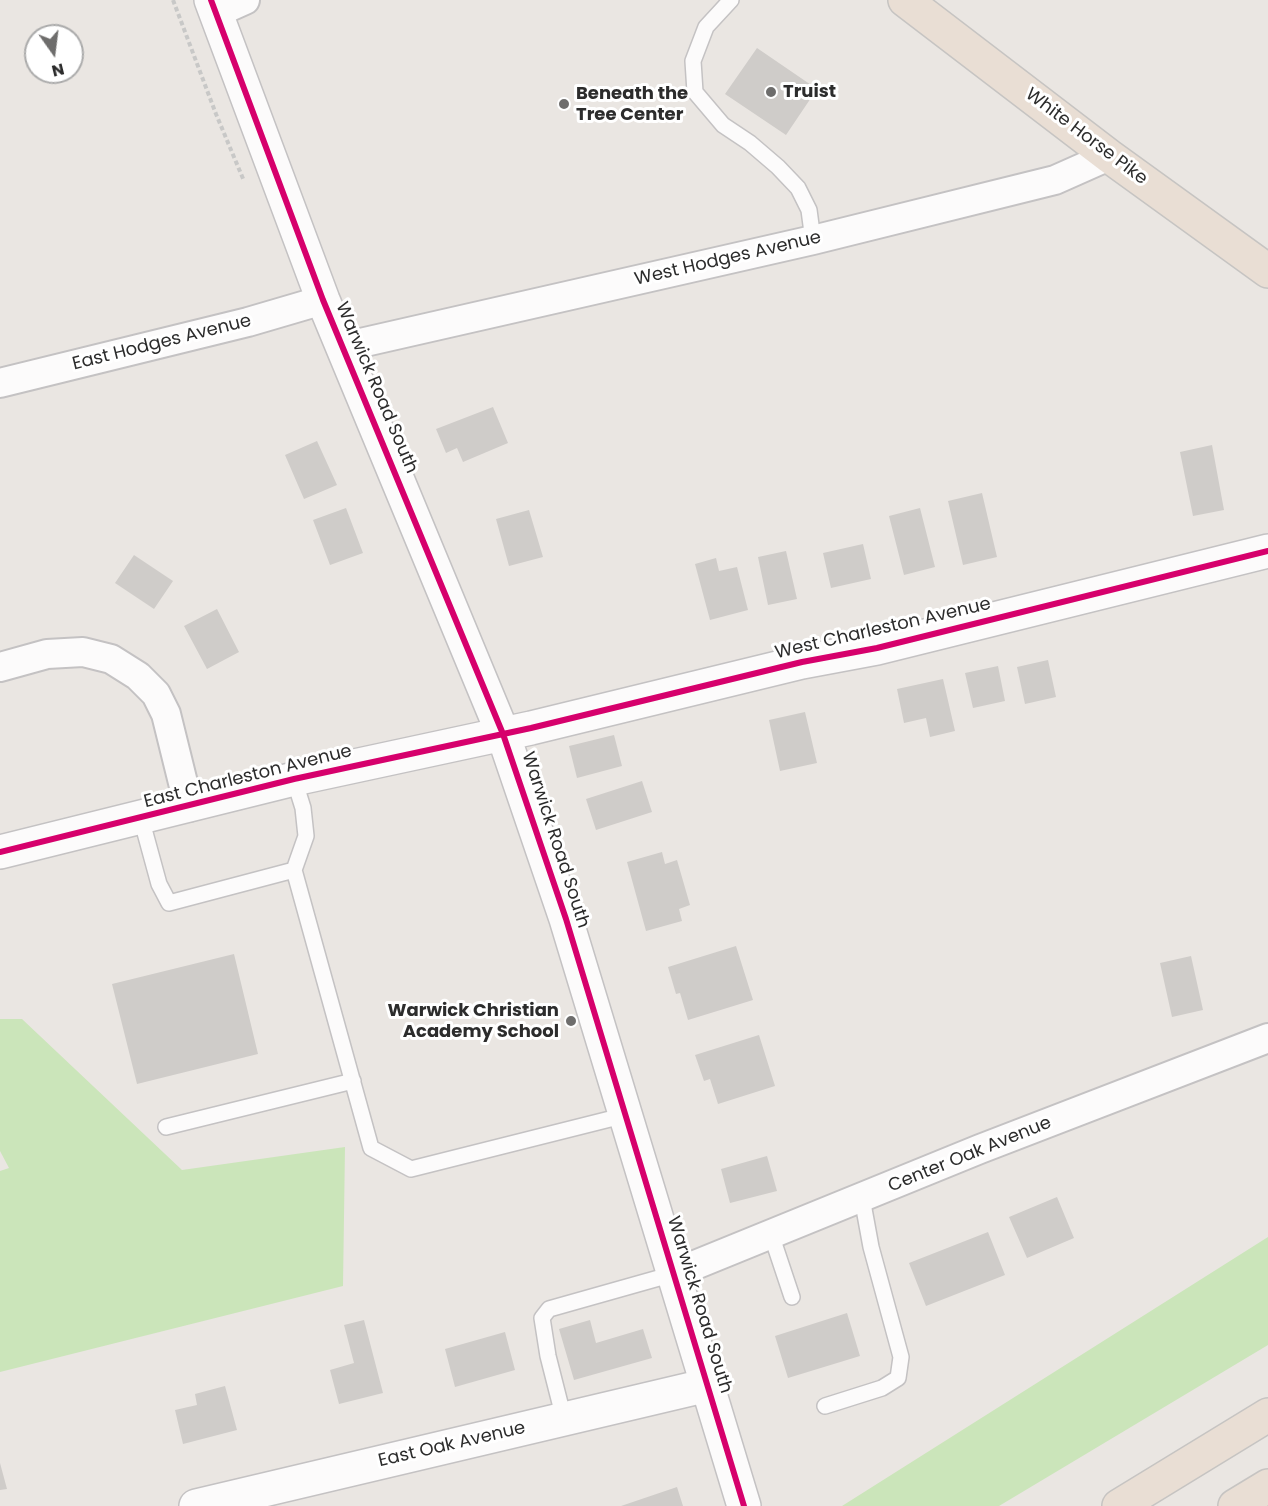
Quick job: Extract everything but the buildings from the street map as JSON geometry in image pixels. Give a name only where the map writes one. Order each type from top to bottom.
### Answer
[{"type":"highway","name":"White Horse Pike","points":[[905,0],[1109,156],[1268,271]]},
{"type":"highway","points":[[1119,1506],[1268,1415]]},
{"type":"highway","points":[[1235,1506],[1268,1486]]},
{"type":"street","name":"Warwick Road South","points":[[224,4],[323,300],[504,734],[566,919],[744,1506]]},
{"type":"street","name":"West Hodges Avenue","points":[[343,347],[813,240],[1055,180],[1109,156]]},
{"type":"street","name":"East Hodges Avenue","points":[[0,382],[248,322],[323,300]]},
{"type":"street","name":"West Charleston Avenue","points":[[504,734],[802,662],[877,648],[1268,551]]},
{"type":"street","points":[[0,667],[47,654],[83,652],[111,659],[138,676],[156,694],[166,714],[189,807]]},
{"type":"street","name":"East Charleston Avenue","points":[[0,852],[189,807],[294,779],[504,734]]},
{"type":"street","name":"Center Oak Avenue","points":[[673,1274],[980,1149],[1268,1038]]},
{"type":"street","name":"East Oak Avenue","points":[[196,1506],[708,1385]]},
{"type":"lane","points":[[731,0],[706,27],[693,61],[695,92],[723,125],[750,143],[798,188],[809,210],[813,240]]},
{"type":"lane","points":[[294,779],[303,808],[306,836],[294,870],[371,1148],[411,1169],[626,1115]]},
{"type":"lane","points":[[141,818],[159,884],[169,903],[294,870]]},
{"type":"lane","points":[[166,1127],[353,1081]]},
{"type":"lane","points":[[825,1406],[882,1388],[898,1378],[901,1357],[871,1246],[862,1198]]},
{"type":"lane","points":[[771,1234],[792,1297]]},
{"type":"lane","points":[[564,1419],[548,1356],[542,1318],[549,1308],[673,1274]]},
{"type":"path","points":[[173,0],[248,191]]},
{"type":"green space","points":[[0,1019],[22,1019],[182,1170],[345,1147],[343,1286],[0,1372],[0,1171],[9,1168],[0,1151]]},
{"type":"green space","points":[[1268,1237],[1268,1345],[999,1506],[842,1506]]},
{"type":"cycle path","points":[[211,0],[323,300],[503,734],[566,919],[744,1506]]},
{"type":"cycle path","points":[[0,852],[294,779],[531,728],[802,662],[877,648],[1268,551]]},
{"type":"place","name":"Truist","points":[[771,92]]},
{"type":"place","name":"Beneath the Tree Center","points":[[564,104]]},
{"type":"place","name":"Warwick Christian Academy School","points":[[571,1021]]}]
